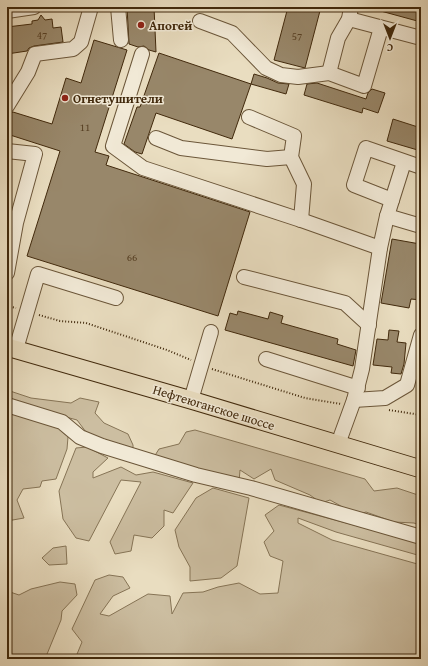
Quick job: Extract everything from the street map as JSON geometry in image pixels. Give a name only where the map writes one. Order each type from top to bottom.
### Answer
[{"type":"main road","name":"Нефтеюганское шоссе","points":[[11,348],[421,469]]},
{"type":"lane","points":[[7,11],[34,7]]},
{"type":"lane","points":[[7,106],[28,72],[35,54],[73,49],[81,42],[91,7]]},
{"type":"lane","points":[[118,7],[121,40]]},
{"type":"lane","points":[[329,73],[338,38],[350,13],[381,28],[421,38]]},
{"type":"lane","points":[[200,21],[232,33],[266,68],[281,75],[298,77],[329,73],[364,86],[381,28]]},
{"type":"lane","points":[[142,54],[114,146],[143,168],[301,220],[380,248]]},
{"type":"lane","points":[[249,117],[294,136],[291,156],[304,184],[301,220]]},
{"type":"lane","points":[[156,138],[181,148],[267,159],[291,156]]},
{"type":"lane","points":[[392,200],[354,185],[366,148],[421,167]]},
{"type":"lane","points":[[7,151],[35,154],[11,222],[7,270]]},
{"type":"lane","points":[[338,444],[356,394],[362,369],[380,248],[387,216],[404,162]]},
{"type":"lane","points":[[387,216],[421,226]]},
{"type":"lane","points":[[11,348],[38,274],[116,298]]},
{"type":"lane","points":[[244,277],[345,303],[369,324]]},
{"type":"lane","points":[[191,400],[211,332]]},
{"type":"lane","points":[[266,359],[356,394],[385,398],[407,385],[421,335]]},
{"type":"lane","points":[[7,404],[62,422],[80,437],[102,446],[196,475],[251,488],[421,537]]},
{"type":"shaded area","points":[[7,390],[31,398],[71,403],[80,398],[99,402],[95,413],[104,423],[128,434],[133,445],[133,452],[86,432],[77,420],[7,401]]},
{"type":"shaded area","points":[[7,411],[48,419],[68,437],[67,449],[56,479],[42,481],[40,487],[23,489],[17,500],[24,518],[7,521]]},
{"type":"shaded area","points":[[195,430],[365,479],[374,491],[397,488],[421,496],[421,526],[414,523],[394,522],[366,512],[357,515],[330,500],[321,503],[310,495],[275,480],[271,469],[254,479],[240,470],[239,482],[154,457],[159,449],[179,444],[186,432]]},
{"type":"shaded area","points":[[87,447],[108,458],[93,472],[93,478],[121,467],[136,475],[153,472],[193,483],[173,513],[164,510],[164,526],[152,538],[134,535],[131,551],[115,554],[110,542],[141,482],[121,480],[89,541],[76,538],[63,519],[59,491],[76,448]]},
{"type":"shaded area","points":[[213,488],[249,498],[237,566],[221,578],[190,581],[190,567],[179,547],[175,530],[196,498]]},
{"type":"shaded area","points":[[279,505],[421,543],[421,556],[336,532],[298,518],[298,523],[332,540],[421,565],[421,659],[75,659],[82,642],[72,629],[95,580],[109,575],[123,577],[130,588],[113,596],[100,614],[109,616],[148,594],[170,596],[172,614],[183,593],[203,592],[218,587],[239,583],[260,594],[278,593],[283,561],[270,556],[264,542],[274,531],[265,515]]},
{"type":"shaded area","points":[[66,546],[67,564],[49,565],[42,558],[53,548]]},
{"type":"shaded area","points":[[60,582],[75,584],[77,595],[62,611],[61,620],[45,659],[7,659],[7,591],[19,595],[31,589]]},
{"type":"building","name":"Апогей","points":[[127,7],[154,7],[156,52],[149,50],[144,46],[138,47],[129,44]]},
{"type":"building","points":[[288,7],[321,7],[305,68],[274,60]]},
{"type":"building","points":[[377,7],[421,7],[421,22],[377,10]]},
{"type":"building","points":[[41,15],[45,20],[52,19],[53,28],[61,27],[63,42],[34,46],[29,48],[27,51],[7,54],[7,27],[32,24],[32,21],[38,20]]},
{"type":"building","points":[[94,40],[127,50],[95,152],[109,156],[106,165],[250,212],[218,316],[27,256],[60,151],[7,134],[7,121],[9,114],[13,112],[52,124],[66,78],[81,83]]},
{"type":"building","points":[[159,53],[251,84],[232,139],[156,113],[142,154],[135,152],[124,144],[137,107],[140,107]]},
{"type":"building","points":[[254,74],[278,83],[289,84],[286,94],[251,84]]},
{"type":"building","points":[[317,83],[366,99],[368,93],[372,89],[385,93],[378,113],[363,108],[362,113],[304,95],[307,84]]},
{"type":"building","points":[[393,119],[421,128],[421,151],[387,141]]},
{"type":"building","points":[[392,239],[420,244],[421,300],[411,299],[409,308],[381,303]]},
{"type":"building","points":[[238,311],[268,319],[270,312],[283,316],[281,323],[338,339],[337,344],[356,350],[353,366],[225,330],[230,313],[237,315]]},
{"type":"building","points":[[389,330],[399,331],[397,342],[406,343],[404,364],[401,374],[391,373],[392,367],[373,365],[377,339],[388,340]]},
{"type":"place","name":"Апогей","points":[[141,25]]},
{"type":"place","name":"Огнетушители","points":[[65,98]]}]
